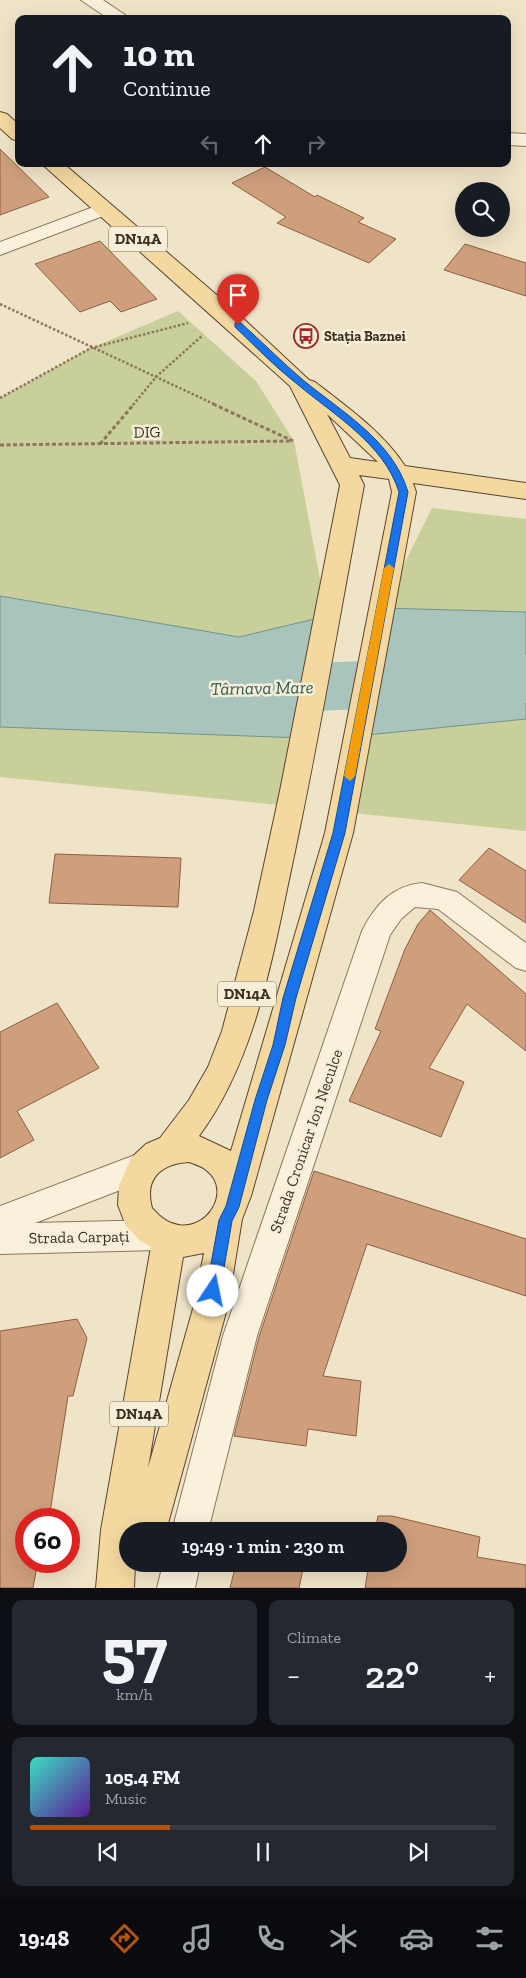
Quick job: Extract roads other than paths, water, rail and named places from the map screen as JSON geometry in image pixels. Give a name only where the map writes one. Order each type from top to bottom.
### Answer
[{"type":"main road","points":[[0,118],[15,131]]},
{"type":"main road","name":"DN14A","points":[[55,167],[225,314],[299,382],[350,421],[384,456],[401,482],[339,833],[230,1206],[210,1305],[150,1522]]},
{"type":"main road","name":"DN14A","points":[[171,1149],[200,1110],[221,1072],[237,1031],[268,911],[286,824],[347,475],[299,382]]},
{"type":"main road","points":[[347,475],[401,482],[526,491]]},
{"type":"main road","points":[[190,1147],[207,1152],[222,1162],[231,1176],[230,1206],[219,1228],[201,1238],[179,1242],[163,1238],[139,1217],[134,1204],[132,1191],[143,1167],[155,1156],[171,1149],[190,1147]]},
{"type":"main road","name":"DN14A","points":[[115,1588],[118,1530],[163,1238]]},
{"type":"main road","points":[[126,1588],[133,1572]]},
{"type":"street","points":[[90,0],[115,15]]},
{"type":"street","points":[[511,138],[526,140]]},
{"type":"street","points":[[0,249],[104,210]]},
{"type":"street","name":"Strada Cronicar Ion Neculce","points":[[192,1522],[240,1336],[377,931],[393,906],[406,897],[433,895],[447,900],[526,959]]},
{"type":"street","name":"Strada Carpați","points":[[0,1221],[143,1167]]},
{"type":"street","name":"Strada Carpați","points":[[0,1239],[163,1238]]},
{"type":"street","points":[[176,1588],[180,1572]]},
{"type":"water","points":[[0,596],[239,637],[327,616],[303,738],[0,727]]},
{"type":"water","points":[[382,608],[526,612],[526,719],[357,736]]},
{"type":"waterway","name":"Târnava Mare","points":[[232,690],[526,679]]},
{"type":"place","name":"Stația Baznei","points":[[306,336]]}]
